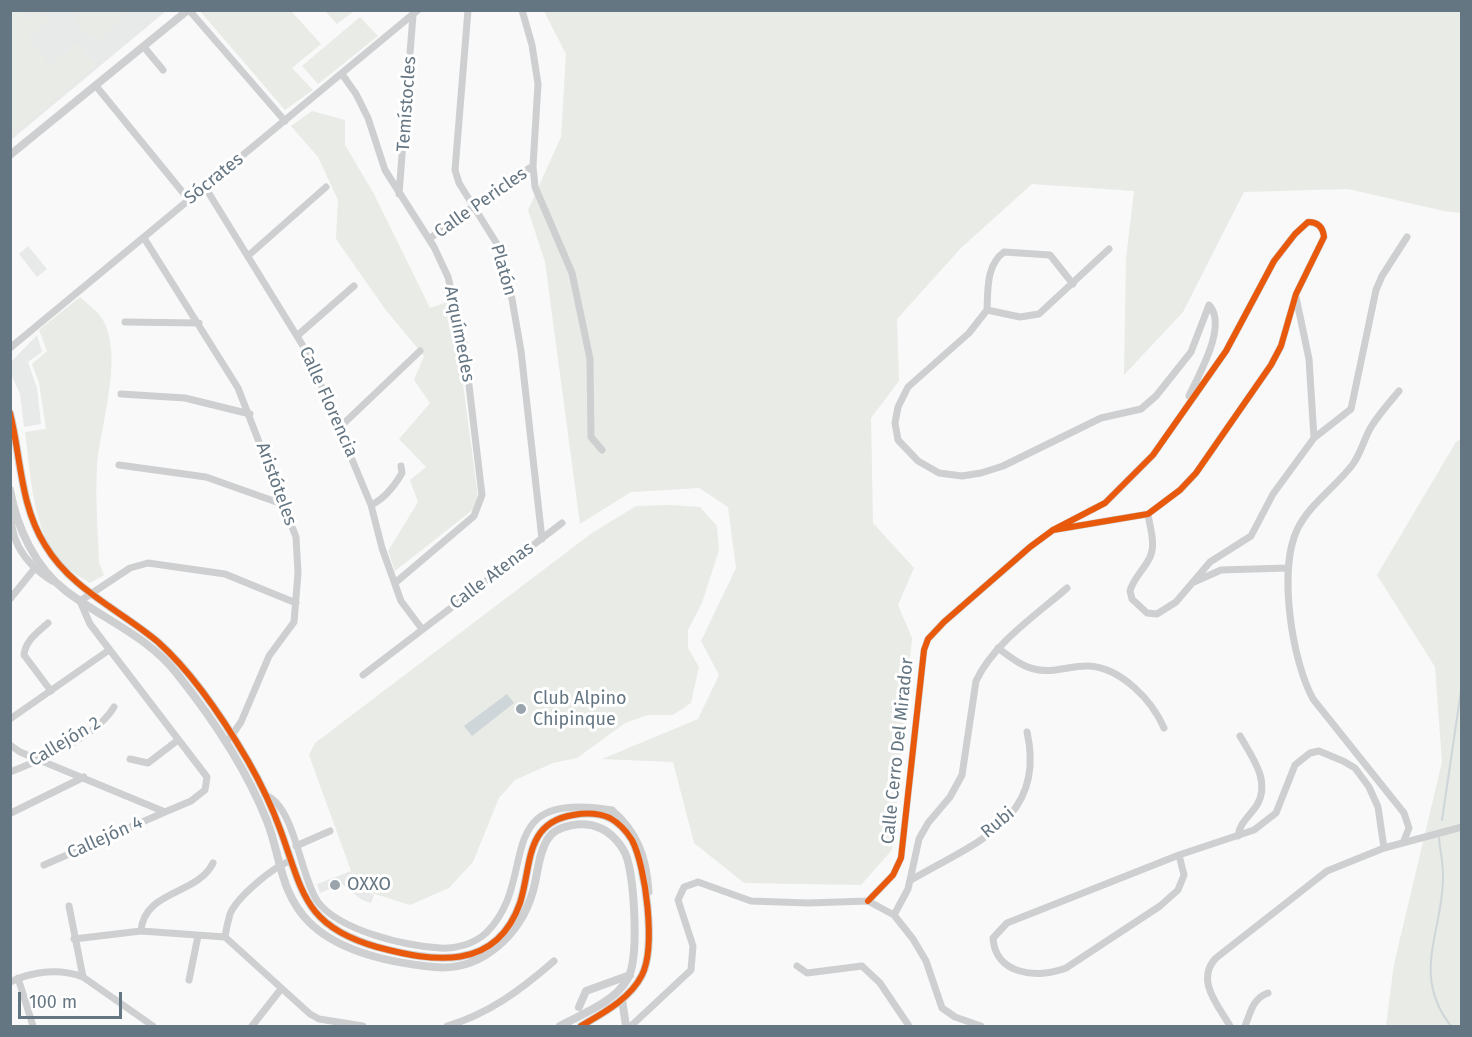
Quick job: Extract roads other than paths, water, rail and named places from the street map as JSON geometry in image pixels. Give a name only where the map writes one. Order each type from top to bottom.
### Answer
[{"type":"street","points":[[10,155],[188,10],[285,121]]},
{"type":"street","name":"Platón","points":[[468,10],[456,170],[459,183],[497,244],[512,299],[521,351],[542,538]]},
{"type":"street","points":[[522,10],[532,45],[538,84],[533,166],[537,195],[572,273],[590,359],[591,436],[602,450]]},
{"type":"street","name":"Sócrates","points":[[10,348],[416,13]]},
{"type":"street","name":"Temístocles","points":[[399,194],[416,13]]},
{"type":"street","points":[[144,47],[163,70]]},
{"type":"street","name":"Arquímedes","points":[[342,74],[362,105],[380,159],[399,194],[429,239],[448,277],[460,321],[482,495],[474,516],[395,583]]},
{"type":"street","points":[[96,86],[189,200]]},
{"type":"street","name":"Calle Pericles","points":[[429,239],[533,166]]},
{"type":"street","name":"Calle Florencia","points":[[205,187],[298,335],[340,427],[371,505],[401,601],[422,629]]},
{"type":"street","points":[[249,255],[326,188]]},
{"type":"street","points":[[1186,405],[1226,351],[1274,261],[1302,225],[1313,222],[1323,230],[1324,237],[1296,294],[1281,346],[1271,365],[1196,473],[1180,490],[1148,514],[1153,547],[1149,559],[1134,579],[1130,591],[1132,599],[1148,613],[1157,614],[1176,602],[1210,562],[1251,536],[1273,494],[1314,438],[1351,409],[1376,290],[1407,237]]},
{"type":"street","name":"Aristóteles","points":[[144,238],[225,364],[250,414],[285,504],[298,551],[294,622],[269,656],[229,740]]},
{"type":"street","points":[[987,310],[1030,317],[1039,314],[1109,249]]},
{"type":"street","points":[[1053,530],[1105,503],[1121,490],[1176,424],[1215,332],[1216,315],[1209,305],[1191,352],[1156,396],[1141,410],[1101,418],[1003,466],[962,476],[939,473],[918,461],[898,440],[895,423],[898,407],[908,387],[969,333],[987,310],[991,266],[996,257],[1004,252],[1050,255],[1073,284]]},
{"type":"street","points":[[298,335],[354,286]]},
{"type":"street","points":[[1296,294],[1309,360],[1314,438]]},
{"type":"street","points":[[125,322],[199,323]]},
{"type":"street","points":[[340,427],[420,351]]},
{"type":"street","points":[[1399,391],[1369,430],[1353,464],[1316,503],[1297,528],[1287,568],[1295,641],[1305,684],[1313,699],[1404,813],[1409,828],[1403,843]]},
{"type":"street","points":[[121,394],[185,398],[250,414]]},
{"type":"street","points":[[10,413],[24,492],[32,519],[48,550],[91,595],[140,627],[169,652],[205,696],[229,740],[267,821],[285,886],[299,910],[315,927],[332,938],[371,955],[444,968],[468,963],[488,954],[513,931],[528,906],[543,849],[551,834],[567,826],[600,828],[614,838],[627,858],[635,939],[635,956],[630,975],[626,983],[605,1001],[560,1026]]},
{"type":"street","points":[[119,465],[206,477],[285,504]]},
{"type":"street","points":[[371,505],[382,498],[397,482],[402,473],[401,466]]},
{"type":"street","points":[[10,490],[12,502],[37,566],[83,605],[152,647],[176,672],[249,763],[279,826],[294,872],[310,906],[320,918],[345,934],[397,952],[459,959],[481,950],[507,927],[519,906],[535,841],[549,823],[579,814],[610,814]]},
{"type":"street","name":"Calle Cerro Del Mirador","points":[[868,902],[893,875],[901,858],[924,650],[928,639],[944,622],[1030,547],[1053,530],[1148,514]]},
{"type":"street","name":"Calle Atenas","points":[[363,675],[562,523]]},
{"type":"street","points":[[83,605],[91,595],[130,568],[148,563],[225,574],[296,603]]},
{"type":"street","points":[[10,599],[37,566]]},
{"type":"street","points":[[1190,584],[1221,570],[1287,568]]},
{"type":"street","points":[[62,588],[75,578]]},
{"type":"street","points":[[894,915],[911,880],[919,839],[928,823],[950,797],[962,776],[976,681],[987,661],[998,648],[1067,588]]},
{"type":"street","points":[[83,605],[90,624],[178,740],[148,763],[130,759]]},
{"type":"street","points":[[48,623],[24,648],[24,655],[51,691]]},
{"type":"street","points":[[998,648],[1033,669],[1048,671],[1087,666],[1105,669],[1133,687],[1158,714],[1164,728]]},
{"type":"street","points":[[10,719],[109,650]]},
{"type":"street","name":"Callejón 2","points":[[10,772],[42,760],[100,723],[114,707]]},
{"type":"street","name":"Rubi","points":[[911,880],[995,828],[1018,807],[1029,785],[1033,756],[1028,732]]},
{"type":"street","points":[[1238,837],[1241,822],[1257,804],[1263,785],[1259,769],[1240,736]]},
{"type":"street","name":"Callejón 4","points":[[44,865],[201,795],[207,784],[207,777],[178,740]]},
{"type":"street","points":[[10,745],[20,752],[165,812]]},
{"type":"street","points":[[1179,855],[1184,875],[1178,890],[1160,906],[1066,968],[1050,974],[1028,974],[1006,964],[998,957],[993,938],[1007,923],[1179,855],[1238,837],[1265,824],[1276,813],[1295,765],[1310,753],[1319,751],[1355,768],[1369,787],[1378,807],[1384,848]]},
{"type":"street","points":[[11,813],[84,777]]},
{"type":"street","points":[[264,795],[274,798],[277,803],[296,846],[305,877],[318,902],[335,918],[376,935],[411,945],[443,949],[473,942],[483,935],[505,910],[521,843],[529,825],[546,813],[560,809],[591,807],[610,814],[630,837],[636,849],[643,878],[647,961],[637,984],[622,1000],[587,1026]]},
{"type":"street","points":[[1230,1026],[1206,981],[1208,966],[1322,875],[1384,848],[1461,827]]},
{"type":"street","points":[[296,846],[330,831]]},
{"type":"street","points":[[225,937],[231,912],[271,872],[280,869],[290,861]]},
{"type":"street","points":[[141,931],[145,915],[152,907],[203,876],[213,863]]},
{"type":"street","points":[[280,869],[294,872]]},
{"type":"street","points":[[631,1026],[691,970],[693,946],[678,900],[684,887],[698,882],[751,901],[868,902],[894,915],[926,961],[942,1008],[955,1017],[981,1026]]},
{"type":"street","points":[[69,906],[74,939],[84,976]]},
{"type":"street","points":[[74,939],[141,931],[225,937],[281,989],[319,1019],[363,1026]]},
{"type":"street","points":[[189,980],[198,936]]},
{"type":"street","points":[[447,1026],[482,1013],[513,995],[554,961]]},
{"type":"street","points":[[797,966],[807,973],[862,966],[880,983],[909,1026]]},
{"type":"street","points":[[33,1026],[14,980],[48,972],[84,976],[153,1026]]},
{"type":"street","points":[[579,1007],[586,991],[630,975]]},
{"type":"street","points":[[252,1026],[281,989]]},
{"type":"street","points":[[1245,1026],[1254,1002],[1259,996],[1268,993]]},
{"type":"street","points":[[622,1000],[626,1026]]},
{"type":"waterway","points":[[1442,820],[1462,684]]},
{"type":"waterway","points":[[1439,838],[1443,870],[1442,895],[1431,970],[1433,988],[1439,1007],[1451,1026]]},
{"type":"place","name":"Club Alpino Chipinque","points":[[521,709]]},
{"type":"place","name":"OXXO","points":[[335,885]]}]
